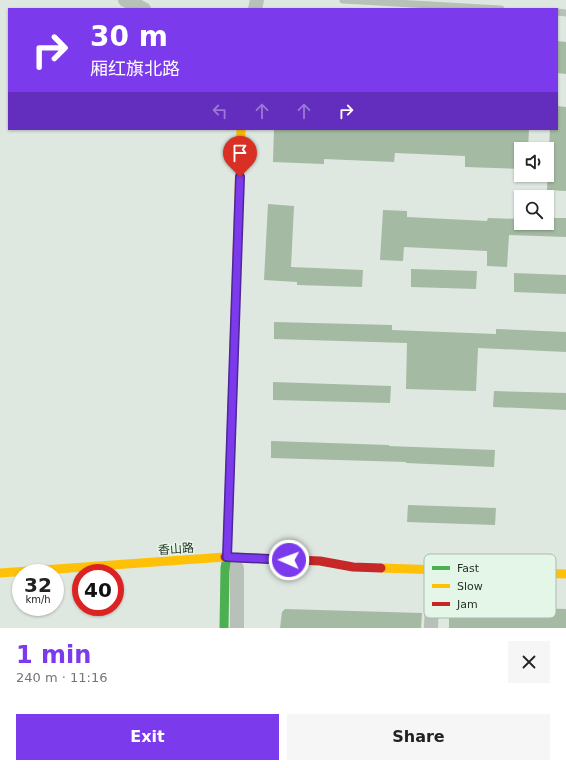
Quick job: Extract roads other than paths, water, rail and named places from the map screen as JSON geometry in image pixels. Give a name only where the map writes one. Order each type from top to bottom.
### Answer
[{"type":"street","points":[[125,0],[142,8]]},
{"type":"street","points":[[224,628],[230,566],[241,130]]},
{"type":"street","name":"香山路","points":[[0,573],[230,566],[320,561],[353,567],[424,570]]},
{"type":"street","points":[[230,566],[237,628]]},
{"type":"street","name":"香山路","points":[[320,571],[353,567]]},
{"type":"street","name":"香山路","points":[[556,574],[566,574]]},
{"type":"street","points":[[431,618],[431,628]]},
{"type":"lane","points":[[342,0],[384,4],[478,8]]}]
